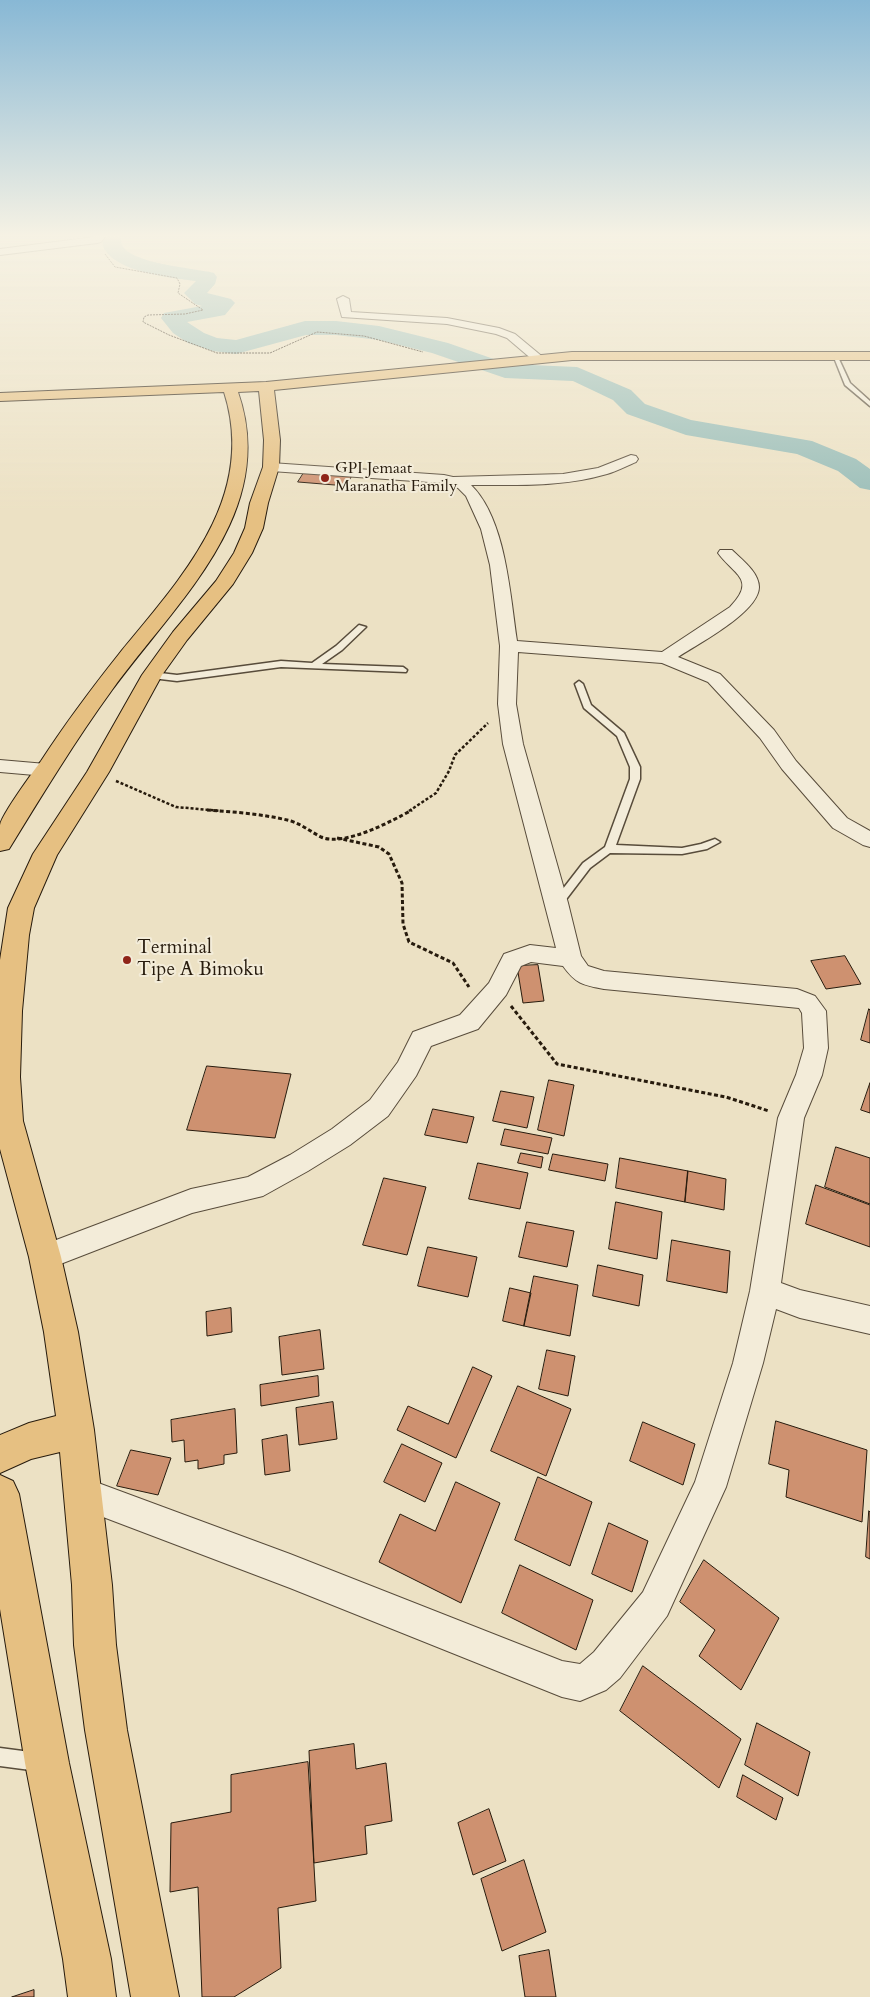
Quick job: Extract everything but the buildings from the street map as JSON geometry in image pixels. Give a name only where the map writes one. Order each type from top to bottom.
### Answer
[{"type":"highway","points":[[0,398],[266,386],[538,358],[626,355],[870,356]]},
{"type":"highway","points":[[154,1997],[106,1730],[95,1645],[92,1585],[76,1430],[61,1332],[45,1257],[8,1121],[4,1011],[16,935],[24,899],[45,854],[98,772],[152,675],[180,636],[227,579],[243,553],[254,528],[259,503],[271,467],[272,440],[266,386]]},
{"type":"highway","points":[[0,844],[46,770],[109,680],[193,575],[215,540],[230,504],[237,478],[240,453],[239,415],[230,388]]},
{"type":"highway","points":[[193,575],[227,579]]},
{"type":"highway","points":[[0,1454],[29,1441],[76,1430]]},
{"type":"highway","points":[[0,1494],[47,1763],[87,1958],[92,1997]]},
{"type":"street","points":[[478,327],[505,332],[538,358]]},
{"type":"street","points":[[271,467],[455,481],[536,480],[574,478],[600,472],[631,459]]},
{"type":"street","points":[[82,1493],[290,1571],[562,1679],[580,1683],[593,1678],[607,1665],[655,1604],[710,1487],[748,1363],[765,1291],[791,1118],[809,1075],[816,1048],[814,1010],[807,1002],[797,998],[588,977],[580,972],[570,958],[557,903],[512,744],[507,704],[510,646],[500,574],[489,529],[472,494],[463,485],[455,481]]},
{"type":"street","points":[[665,658],[736,611],[745,603],[751,593],[752,584],[746,574],[726,553]]},
{"type":"street","points":[[510,646],[665,658],[714,678],[767,734],[789,765],[840,824],[870,840]]},
{"type":"street","points":[[0,766],[46,770]]},
{"type":"street","points":[[45,1257],[191,1201],[253,1188],[299,1163],[341,1137],[379,1108],[406,1070],[422,1039],[469,1022],[498,989],[512,960],[523,954],[530,953],[570,958]]},
{"type":"street","points":[[765,1291],[800,1304],[870,1320]]},
{"type":"lane","points":[[836,356],[847,384],[870,404]]},
{"type":"lane","points":[[313,666],[339,648],[362,627]]},
{"type":"lane","points":[[152,675],[177,678],[281,664],[403,670]]},
{"type":"lane","points":[[557,903],[574,880],[592,862],[608,850],[635,779],[635,767],[622,734],[587,706],[579,684]]},
{"type":"lane","points":[[608,850],[642,848],[681,852],[694,850],[715,842]]},
{"type":"lane","points":[[0,1757],[47,1763]]},
{"type":"path","points":[[153,327],[217,353],[270,353],[317,332],[364,336],[463,365]]},
{"type":"path","points":[[98,772],[176,807],[233,812],[290,821],[306,826],[323,838],[338,838],[362,834],[384,825],[420,805],[436,793],[449,771],[455,755],[507,704]]},
{"type":"path","points":[[338,838],[379,847],[390,854],[402,884],[403,924],[409,942],[453,963],[470,988],[498,989],[557,1064],[726,1097],[791,1118]]},
{"type":"waterway","points":[[180,327],[196,338],[213,344],[236,347],[305,328],[336,328],[379,333],[440,348],[505,371],[577,374],[622,395],[636,409],[686,427],[803,447],[847,465],[870,482]]},
{"type":"place","name":"GPI Jemaat Maranatha Family","points":[[325,478]]},
{"type":"place","name":"Terminal Tipe A Bimoku","points":[[127,960]]}]
